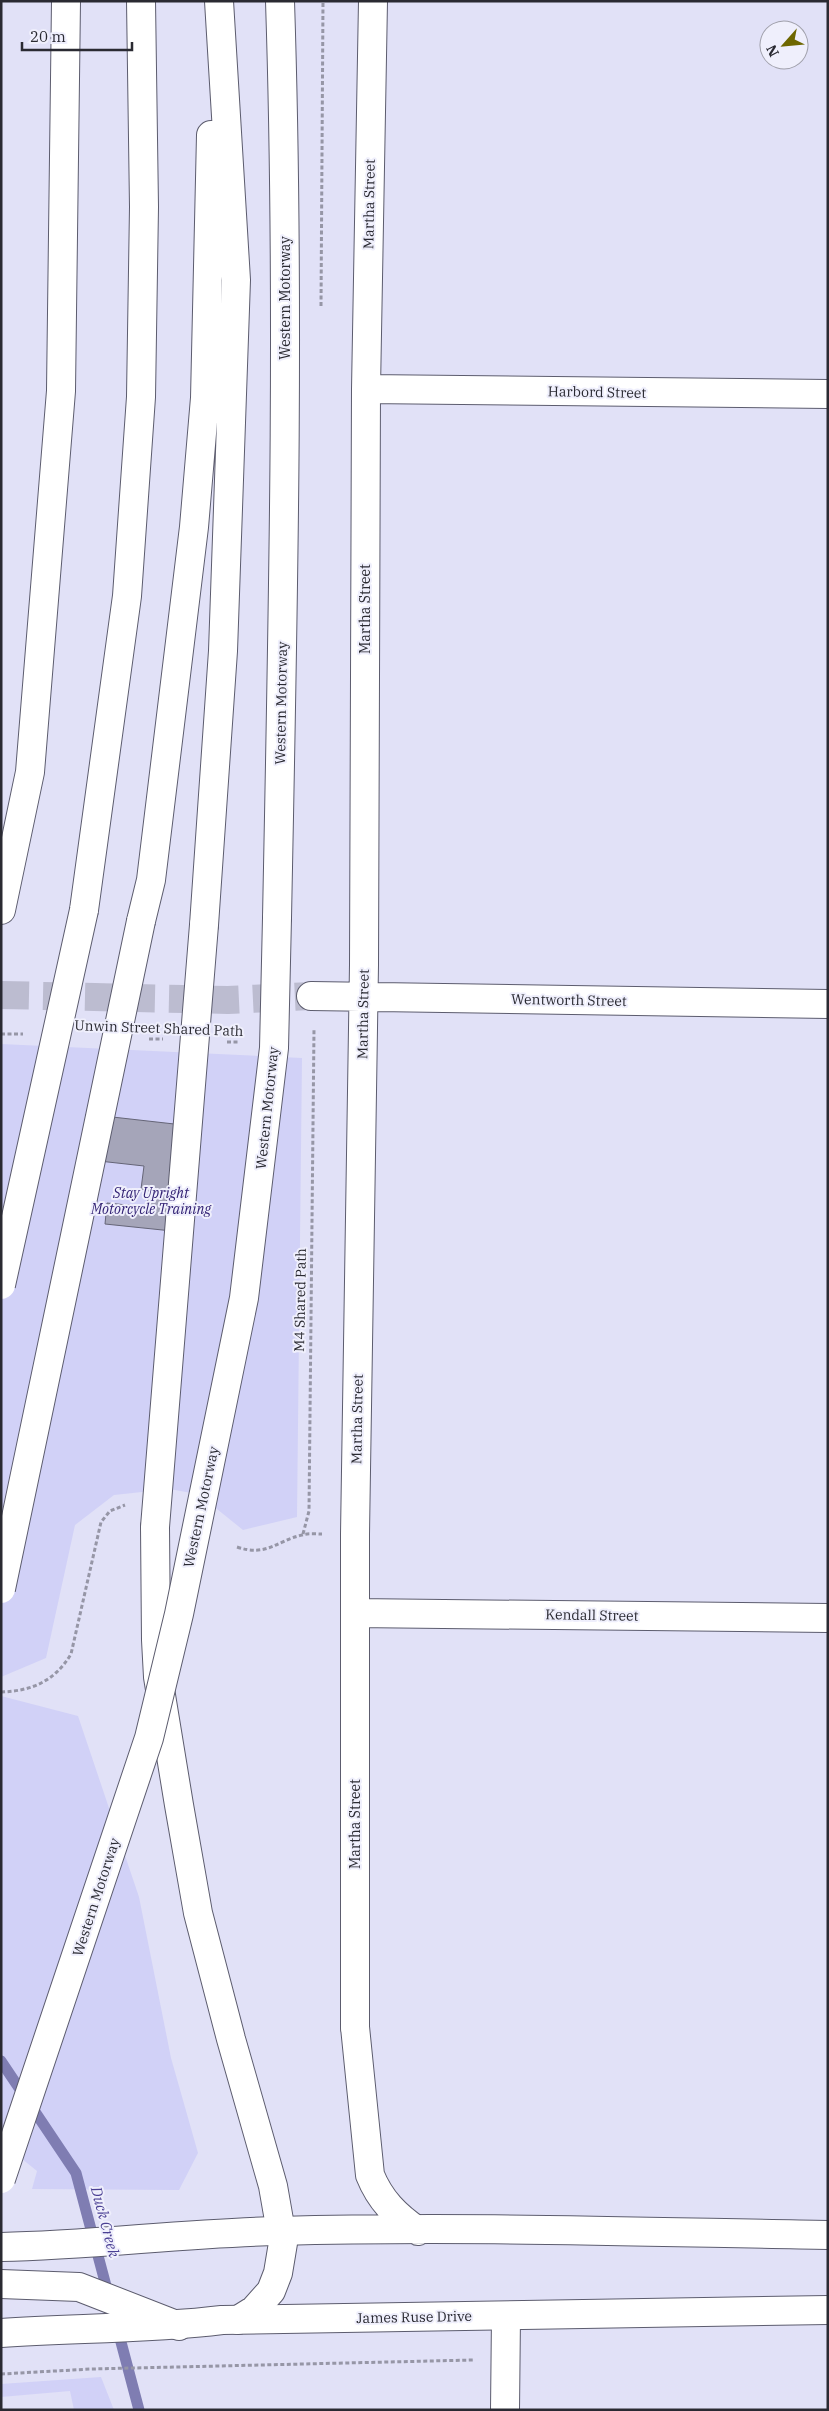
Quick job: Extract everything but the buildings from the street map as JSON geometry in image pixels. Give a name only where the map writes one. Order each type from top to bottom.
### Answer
[{"type":"main road","points":[[3,901],[30,772],[61,391],[66,1]]},
{"type":"main road","points":[[1,1285],[84,910],[127,596],[141,397],[144,207],[141,1]]},
{"type":"main road","points":[[1,1589],[150,880],[194,527],[204,398],[217,1]]},
{"type":"main road","points":[[217,1],[236,280],[223,651],[204,925],[155,1527],[158,1677],[184,1832],[201,1923],[230,2039],[274,2186],[282,2230],[283,2243],[275,2283],[254,2310],[230,2320]]},
{"type":"main road","name":"Western Motorway","points":[[1,2179],[149,1738],[179,1614],[244,1298],[274,1048],[283,620],[286,170],[280,1]]},
{"type":"main road","name":"Martha Street","points":[[373,1],[366,389],[364,964],[362,997],[355,1613],[355,2027],[370,2175],[378,2194],[385,2203],[396,2215],[418,2230]]},
{"type":"main road","name":"Harbord Street","points":[[366,389],[828,394]]},
{"type":"main road","name":"Wentworth Street","points":[[311,996],[828,1004]]},
{"type":"main road","name":"Kendall Street","points":[[355,1613],[828,1618]]},
{"type":"main road","points":[[1,2247],[50,2246],[190,2234],[282,2230],[828,2235]]},
{"type":"main road","points":[[1,2284],[63,2285],[92,2291],[179,2326]]},
{"type":"main road","name":"James Ruse Drive","points":[[1,2333],[77,2328],[179,2326],[230,2320],[828,2310]]},
{"type":"main road","points":[[505,2410],[506,2316]]},
{"type":"path","name":"M4 Shared Path","points":[[237,1547],[252,1551],[270,1548],[303,1534],[309,1511],[315,1045],[311,996]]},
{"type":"path","points":[[1,1034],[31,1035]]},
{"type":"path","name":"Unwin Street Shared Path","points":[[148,1039],[168,1040]]},
{"type":"path","name":"Unwin Street Shared Path","points":[[217,1041],[246,1042]]},
{"type":"path","points":[[305,1045],[315,1045]]},
{"type":"path","points":[[1,1692],[34,1688],[62,1669],[71,1654],[101,1522],[110,1512],[130,1502]]},
{"type":"path","points":[[1,2374],[91,2369],[506,2360]]},
{"type":"green space","name":"Stay Upright Motorcycle Training","points":[[1,1044],[302,1058],[297,1517],[243,1530],[212,1505],[191,1493],[170,1489],[114,1495],[75,1525],[46,1658],[1,1677]]},
{"type":"green space","points":[[1,1696],[78,1716],[139,1897],[171,2058],[198,2153],[179,2190],[32,2189],[37,2171],[1,2142]]},
{"type":"green space","points":[[101,2377],[114,2410],[74,2410],[70,2391],[1,2397],[1,2384]]},
{"type":"waterway","name":"Duck Creek","points":[[1,2061],[76,2173],[109,2297]]},
{"type":"waterway","name":"Duck Creek","points":[[117,2327],[139,2410]]},
{"type":"tunnel","points":[[1,995],[228,1000],[311,996]]}]
